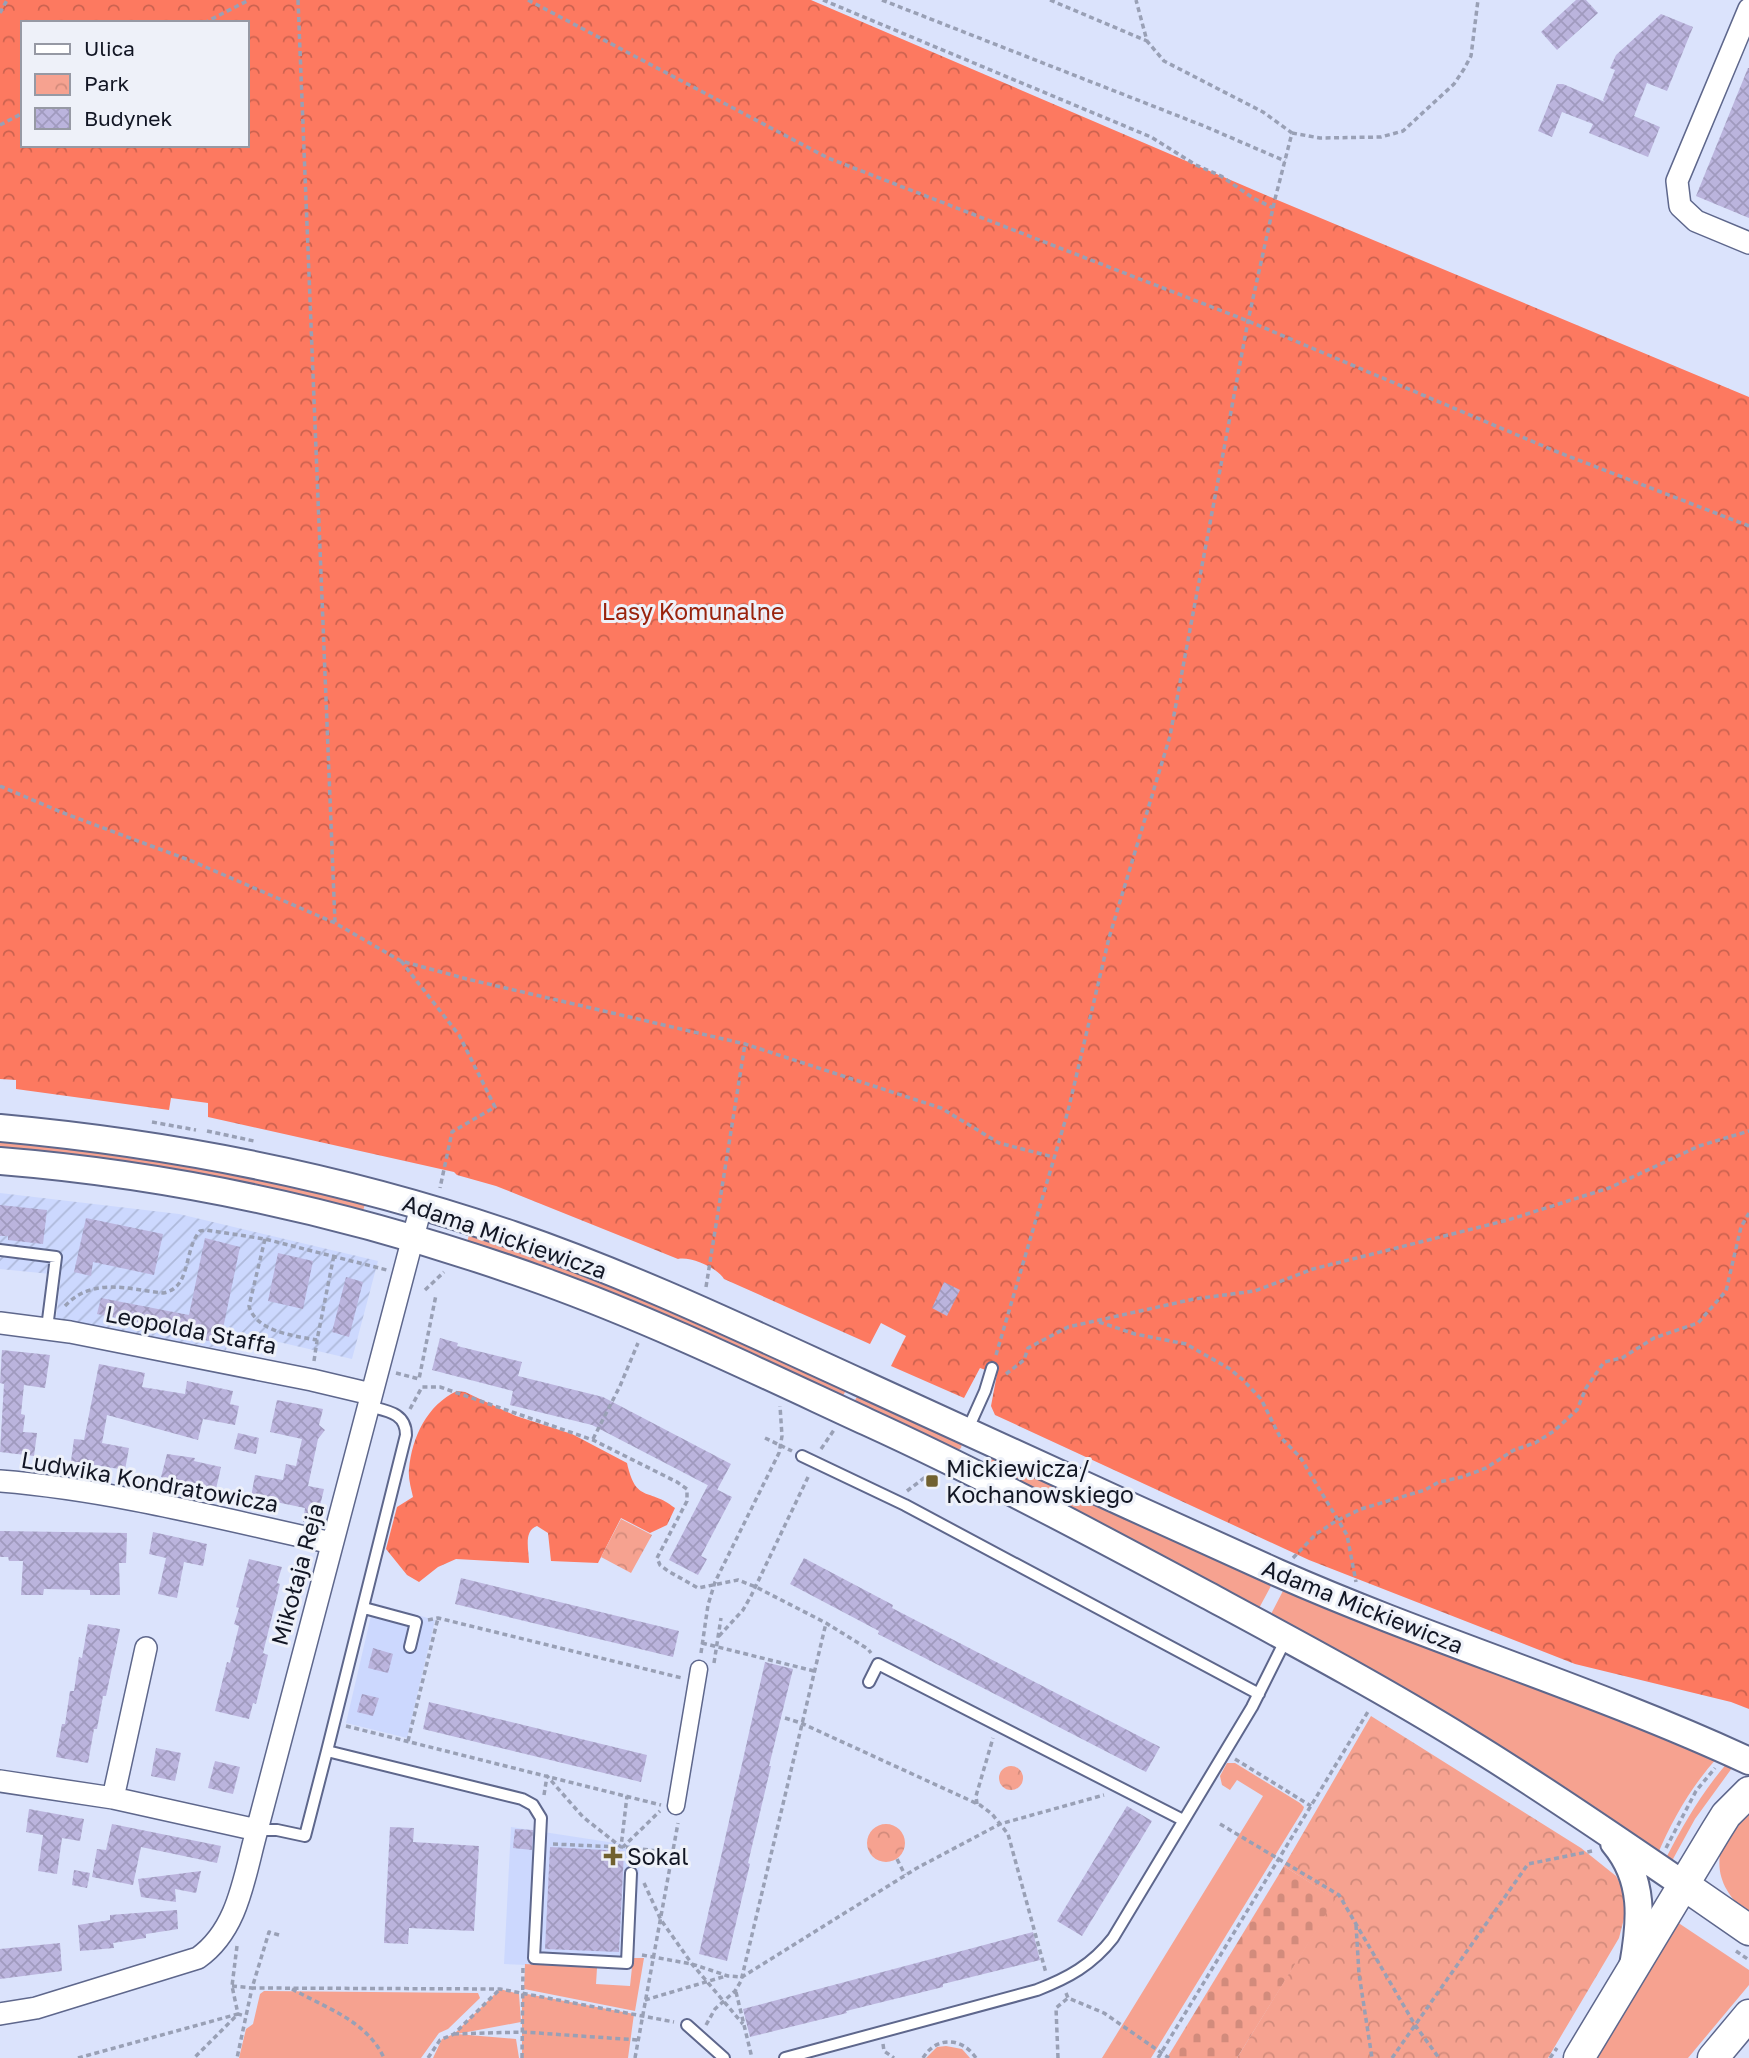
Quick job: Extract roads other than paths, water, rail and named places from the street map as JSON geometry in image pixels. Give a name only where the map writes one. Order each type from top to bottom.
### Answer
[{"type":"main road","points":[[1579,2058],[1726,1815],[1749,1792]]},
{"type":"main road","points":[[1684,1885],[1749,1930]]},
{"type":"main road","points":[[1730,2041],[1749,2015]]},
{"type":"street","points":[[1749,9],[1677,181],[1680,206],[1696,221],[1749,243]]},
{"type":"street","name":"Adama Mickiewicza","points":[[0,1128],[87,1136],[225,1158],[297,1174],[430,1197],[512,1235],[629,1279],[739,1326],[1285,1576],[1739,1756]]},
{"type":"street","name":"Adama Mickiewicza","points":[[0,1161],[113,1172],[283,1204],[413,1238],[547,1282],[647,1322],[967,1468],[1286,1638],[1468,1742],[1598,1842],[1658,1867],[1684,1885]]},
{"type":"street","name":"Mikołaja Reja","points":[[0,2014],[36,2008],[144,1977],[198,1958],[211,1949],[227,1929],[236,1907],[257,1830],[402,1274],[430,1197]]},
{"type":"street","name":"Leopolda Staffa","points":[[0,1324],[51,1329],[312,1380],[369,1400]]},
{"type":"street","points":[[967,1468],[974,1435]]},
{"type":"street","name":"Ludwika Kondratowicza","points":[[0,1481],[139,1501],[332,1543]]},
{"type":"street","points":[[113,1798],[146,1648]]},
{"type":"street","points":[[676,1806],[698,1675]]},
{"type":"street","points":[[0,1781],[113,1798],[257,1830]]},
{"type":"street","points":[[1598,1842],[1623,1854],[1638,1888],[1639,1924],[1632,1970]]},
{"type":"lane","points":[[0,1250],[56,1257],[51,1329]]},
{"type":"lane","points":[[974,1435],[992,1368]]},
{"type":"lane","points":[[257,1830],[277,1830],[305,1836],[406,1435],[403,1420],[369,1400]]},
{"type":"lane","points":[[802,1456],[894,1500],[1259,1694]]},
{"type":"lane","points":[[364,1608],[416,1622],[410,1647]]},
{"type":"lane","points":[[785,2058],[1049,1986],[1087,1966],[1113,1938],[1259,1694],[1286,1638]]},
{"type":"lane","points":[[869,1682],[878,1664],[1183,1820]]},
{"type":"lane","points":[[327,1751],[522,1799],[537,1809],[541,1818],[534,1958],[627,1963],[631,1873]]},
{"type":"lane","points":[[687,2025],[724,2058]]},
{"type":"place","name":"Mickiewicza/ Kochanowskiego","points":[[932,1481]]},
{"type":"place","name":"Sokal","points":[[613,1856]]},
{"type":"park label","name":"Lasy Komunalne","points":[[693,611]]}]
